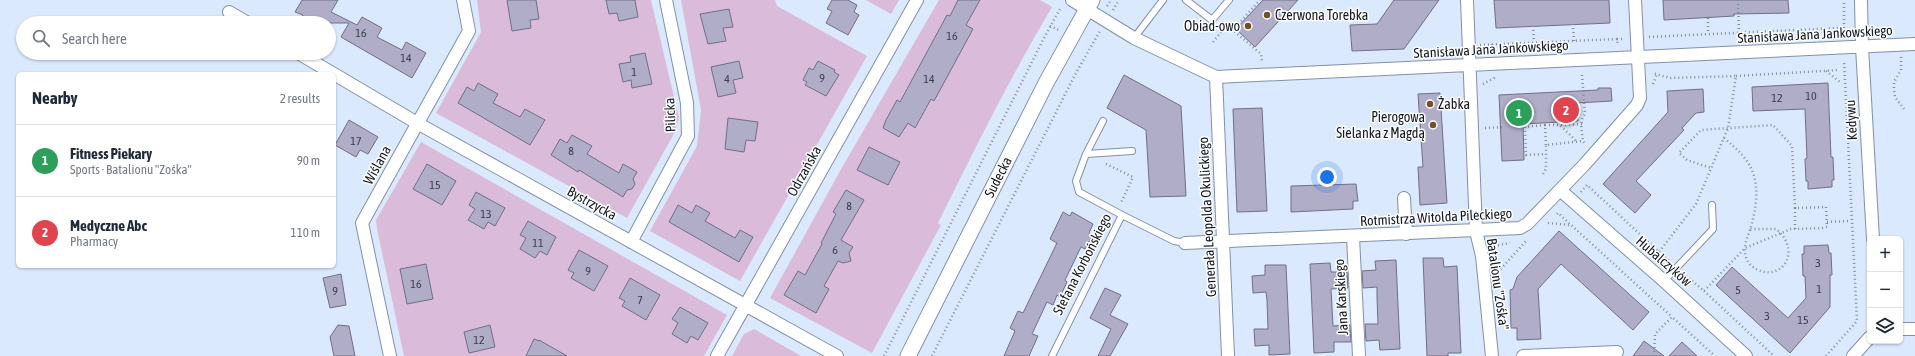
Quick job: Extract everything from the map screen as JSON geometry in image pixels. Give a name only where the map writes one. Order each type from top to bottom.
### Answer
[{"type":"street","name":"Wiślana","points":[[390,356],[362,223],[469,31],[463,0]]},
{"type":"street","name":"Pilicka","points":[[631,242],[688,136],[687,103],[666,0]]},
{"type":"street","name":"Odrzańska","points":[[716,356],[917,0]]},
{"type":"street","name":"Batalionu \"Zośka\"","points":[[1467,0],[1476,231],[1482,256],[1492,356]]},
{"type":"street","name":"Rotmistrza Witolda Pileckiego","points":[[1223,240],[1353,237],[1500,230],[1520,228],[1527,224],[1585,164],[1636,105],[1640,98],[1635,0]]},
{"type":"street","name":"Kedywu","points":[[1861,0],[1862,47],[1873,236]]},
{"type":"street","name":"Stanisława Jana Jankowskiego","points":[[1067,3],[1089,5],[1106,21],[1134,38],[1216,77],[1637,57],[1844,54],[1862,47],[1915,44]]},
{"type":"street","name":"Sudecka","points":[[908,356],[1046,83],[1089,5]]},
{"type":"street","points":[[229,12],[236,16]]},
{"type":"street","name":"Bystrzycka","points":[[310,60],[331,72]]},
{"type":"street","name":"Bystrzycka","points":[[336,75],[417,123],[837,356]]},
{"type":"street","name":"Generała Leopolda Okulickiego","points":[[1216,77],[1228,356]]},
{"type":"street","name":"Hubalczyków","points":[[1560,190],[1664,281],[1746,356]]},
{"type":"street","points":[[1404,198],[1406,234]]},
{"type":"street","name":"Jana Karskiego","points":[[1353,237],[1359,356]]},
{"type":"street","name":"Stefana Korbońskiego","points":[[1185,243],[1223,240]]},
{"type":"street","points":[[1903,329],[1915,329]]},
{"type":"street","points":[[1853,356],[1867,341]]},
{"type":"street","points":[[1523,356],[1617,352]]},
{"type":"lane","points":[[1134,38],[1163,0]]},
{"type":"lane","points":[[1186,0],[1212,20],[1229,0]]},
{"type":"lane","points":[[1103,121],[1086,154],[1076,181],[1079,192],[1122,214]]},
{"type":"lane","points":[[1086,154],[1132,151]]},
{"type":"lane","points":[[1664,281],[1713,229],[1712,205]]},
{"type":"lane","name":"Stefana Korbońskiego","points":[[1052,356],[1122,214],[1174,240],[1185,243]]},
{"type":"path","points":[[1233,30],[1260,0]]},
{"type":"path","points":[[1738,0],[1739,32]]},
{"type":"path","points":[[1826,356],[1857,321],[1844,54],[1844,0]]},
{"type":"path","points":[[884,356],[1043,40],[1067,3]]},
{"type":"path","points":[[1708,18],[1708,33]]},
{"type":"path","points":[[932,356],[1077,71],[1106,21]]},
{"type":"path","points":[[1573,24],[1574,41]]},
{"type":"path","points":[[1212,42],[1227,25],[1261,54],[1262,63]]},
{"type":"path","points":[[1533,26],[1534,42]]},
{"type":"path","points":[[1468,43],[1492,44],[1636,39],[1708,33],[1838,28]]},
{"type":"path","points":[[1617,39],[1618,58]]},
{"type":"path","points":[[1492,44],[1494,78]]},
{"type":"path","points":[[1901,44],[1901,70],[1894,82],[1894,89],[1895,97],[1904,109]]},
{"type":"path","points":[[1646,73],[1653,73],[1670,78],[1839,70]]},
{"type":"path","points":[[1826,71],[1840,82]]},
{"type":"path","points":[[1575,75],[1590,74]]},
{"type":"path","points":[[1582,75],[1585,114],[1582,118],[1583,142],[1588,147]]},
{"type":"path","points":[[1579,195],[1587,185],[1659,252],[1696,204],[1728,128],[1736,76]]},
{"type":"path","points":[[1484,92],[1483,84],[1494,78],[1502,78]]},
{"type":"path","points":[[1485,121],[1486,136]]},
{"type":"path","points":[[1546,154],[1526,155],[1525,126],[1545,126],[1574,123],[1582,124]]},
{"type":"path","points":[[1560,125],[1576,142]]},
{"type":"path","points":[[1711,168],[1687,160],[1679,153],[1701,130],[1773,125],[1792,146],[1796,229]]},
{"type":"path","points":[[1543,174],[1546,169],[1545,126]]},
{"type":"path","points":[[1485,128],[1505,127]]},
{"type":"path","points":[[1724,138],[1742,155],[1754,177],[1755,206],[1745,248],[1746,259],[1754,268],[1760,271],[1773,272],[1783,266],[1789,255],[1788,242],[1781,233],[1776,229],[1771,228],[1750,229]]},
{"type":"path","points":[[1546,145],[1583,142]]},
{"type":"path","points":[[1086,154],[1133,177],[1120,205]]},
{"type":"path","points":[[1712,282],[1745,248],[1791,229],[1824,228],[1827,226],[1826,207],[1795,208]]},
{"type":"path","points":[[1544,226],[1558,213],[1569,225],[1715,356]]},
{"type":"path","points":[[1827,222],[1848,221]]},
{"type":"path","points":[[1548,223],[1569,225]]},
{"type":"path","points":[[1500,230],[1500,244]]},
{"type":"path","points":[[1498,272],[1532,236]]},
{"type":"path","points":[[1522,241],[1527,240]]},
{"type":"path","points":[[1495,252],[1494,245],[1516,242]]},
{"type":"path","points":[[1497,265],[1499,280]]},
{"type":"path","points":[[1704,291],[1774,356]]},
{"type":"path","points":[[1654,356],[1655,334],[1672,317]]},
{"type":"shaded area","points":[[477,0],[651,0],[679,118],[675,132],[627,218],[436,113],[481,32]]},
{"type":"shaded area","points":[[681,0],[775,0],[777,6],[867,56],[740,281],[650,231],[697,146],[701,110]]},
{"type":"shaded area","points":[[866,0],[899,0],[891,14]]},
{"type":"shaded area","points":[[939,0],[1040,0],[1052,7],[993,114],[938,223],[941,225],[872,353],[770,298],[840,171]]},
{"type":"shaded area","points":[[421,142],[727,315],[704,356],[404,356],[376,220]]},
{"type":"shaded area","points":[[754,329],[801,356],[732,356],[744,334]]},
{"type":"building","points":[[302,0],[338,0],[331,12],[357,25],[362,17],[382,28],[377,37],[402,50],[406,42],[426,53],[412,78],[341,37],[349,23],[336,23],[336,16],[302,16],[295,12]]},
{"type":"building","points":[[507,0],[536,0],[539,19],[530,20],[531,28],[512,31]]},
{"type":"building","points":[[606,0],[635,0],[638,17],[619,21],[617,13],[609,14]]},
{"type":"building","points":[[832,0],[848,0],[857,5],[854,12],[859,15],[848,35],[826,23],[832,11],[827,9]]},
{"type":"building","points":[[958,0],[980,0],[966,25],[973,29],[934,101],[931,99],[915,128],[908,123],[899,137],[883,128],[886,120],[897,100],[900,102],[947,15],[950,16]]},
{"type":"building","name":"Czerwona Torebka","points":[[1263,0],[1298,0],[1255,47],[1236,29]]},
{"type":"building","points":[[1394,0],[1439,0],[1404,49],[1352,51],[1350,25],[1377,24]]},
{"type":"building","points":[[1494,0],[1609,0],[1610,23],[1496,28]]},
{"type":"building","points":[[1663,0],[1788,0],[1789,13],[1734,14],[1734,16],[1664,20]]},
{"type":"building","points":[[729,9],[733,27],[723,28],[726,41],[708,44],[700,14]]},
{"type":"building","points":[[645,53],[652,84],[632,88],[631,80],[623,82],[619,64],[631,62],[630,56]]},
{"type":"building","points":[[739,61],[743,78],[733,80],[736,93],[718,97],[711,67]]},
{"type":"building","points":[[818,61],[835,70],[834,72],[839,75],[826,96],[805,85],[807,82],[803,80],[809,68],[813,70]]},
{"type":"building","points":[[1124,75],[1181,106],[1186,196],[1150,197],[1146,130],[1107,108]]},
{"type":"building","points":[[478,83],[498,94],[493,103],[520,117],[525,109],[545,120],[530,145],[458,103],[467,87],[474,91]]},
{"type":"building","points":[[1828,83],[1831,157],[1833,157],[1834,180],[1832,180],[1832,187],[1808,189],[1805,159],[1807,158],[1805,109],[1753,111],[1752,87]]},
{"type":"building","points":[[1598,88],[1611,88],[1612,101],[1577,103],[1578,121],[1523,124],[1524,160],[1502,161],[1499,95],[1598,90]]},
{"type":"building","points":[[1703,89],[1704,112],[1696,113],[1682,128],[1684,130],[1636,181],[1651,195],[1635,213],[1603,184],[1668,112],[1667,91]]},
{"type":"building","points":[[1440,93],[1447,203],[1420,205],[1418,167],[1423,167],[1418,94]]},
{"type":"building","points":[[1262,108],[1267,211],[1237,212],[1233,109]]},
{"type":"building","points":[[728,118],[758,122],[755,141],[746,140],[744,152],[725,149]]},
{"type":"building","points":[[349,120],[378,137],[368,154],[360,150],[356,157],[336,146]]},
{"type":"building","points":[[572,135],[592,146],[587,154],[619,173],[623,164],[637,172],[633,179],[635,184],[632,189],[627,190],[623,197],[551,155],[560,139],[567,143]]},
{"type":"building","points":[[869,147],[900,162],[888,185],[857,170]]},
{"type":"building","points":[[427,164],[456,181],[442,205],[413,189]]},
{"type":"building","points":[[1356,184],[1358,201],[1353,201],[1353,209],[1291,212],[1291,186]]},
{"type":"building","points":[[846,190],[864,200],[841,240],[853,247],[849,253],[851,261],[843,263],[838,261],[824,286],[829,289],[816,313],[784,295],[798,271],[805,275],[836,214],[833,212]]},
{"type":"building","points":[[476,192],[505,208],[495,226],[488,222],[484,229],[468,220],[475,209],[469,205]]},
{"type":"building","points":[[678,205],[692,213],[696,205],[710,213],[705,221],[735,238],[740,230],[753,237],[739,262],[669,222]]},
{"type":"building","points":[[1063,212],[1070,216],[1072,212],[1093,224],[1089,233],[1093,235],[1085,249],[1081,247],[1065,280],[1067,282],[1060,297],[1057,295],[1053,305],[1047,302],[1032,334],[1038,336],[1029,356],[1004,356],[1015,331],[1010,328],[1018,311],[1023,313],[1057,243],[1050,239]]},
{"type":"building","points":[[528,221],[556,237],[547,255],[540,251],[535,258],[520,249],[526,238],[520,235]]},
{"type":"building","points":[[1559,231],[1649,312],[1633,330],[1561,264],[1538,289],[1541,339],[1517,340],[1517,328],[1511,328],[1510,290],[1513,289],[1517,277]]},
{"type":"building","points":[[1828,245],[1829,253],[1831,253],[1832,275],[1830,275],[1830,307],[1790,353],[1716,285],[1732,267],[1788,318],[1806,298],[1802,254],[1804,254],[1804,246]]},
{"type":"building","points":[[579,250],[608,266],[594,291],[571,278],[574,273],[568,270]]},
{"type":"building","points":[[1423,258],[1443,258],[1444,267],[1457,266],[1461,353],[1448,353],[1448,356],[1427,356]]},
{"type":"building","points":[[1396,260],[1400,349],[1380,350],[1379,340],[1366,341],[1365,324],[1378,324],[1377,287],[1363,288],[1362,271],[1376,270],[1375,261]]},
{"type":"building","points":[[1330,263],[1331,272],[1347,272],[1348,288],[1331,289],[1333,326],[1350,325],[1351,342],[1334,342],[1334,352],[1314,353],[1310,264]]},
{"type":"building","points":[[426,264],[433,299],[407,304],[400,269]]},
{"type":"building","points":[[1265,265],[1286,265],[1290,354],[1269,355],[1269,345],[1255,346],[1254,329],[1268,329],[1267,300],[1266,292],[1253,293],[1252,276],[1265,275]]},
{"type":"building","points":[[341,274],[346,305],[330,308],[323,278]]},
{"type":"building","points":[[630,278],[660,295],[646,320],[622,306],[625,301],[619,298]]},
{"type":"building","points":[[1105,288],[1121,295],[1110,315],[1128,324],[1110,356],[1098,356],[1111,329],[1090,318]]},
{"type":"building","points":[[680,307],[708,323],[698,340],[691,336],[687,343],[672,334],[678,323],[672,319]]},
{"type":"building","points":[[338,325],[349,326],[355,356],[334,356],[330,337]]},
{"type":"building","points":[[490,325],[495,347],[469,353],[464,332]]},
{"type":"building","points":[[534,339],[539,340],[567,356],[526,356]]},
{"type":"building","points":[[1644,341],[1664,356],[1633,356]]},
{"type":"building","points":[[1682,342],[1697,356],[1669,356]]},
{"type":"place","name":"Czerwona Torebka","points":[[1267,15]]},
{"type":"place","name":"Obiad-owo","points":[[1248,26]]},
{"type":"place","name":"Żabka","points":[[1430,104]]},
{"type":"place","name":"Medyczne Abc","points":[[1566,110]]},
{"type":"place","name":"Fitness Piekary","points":[[1519,113]]},
{"type":"place","name":"Pierogowa Sielanka z Magdą","points":[[1433,125]]}]
